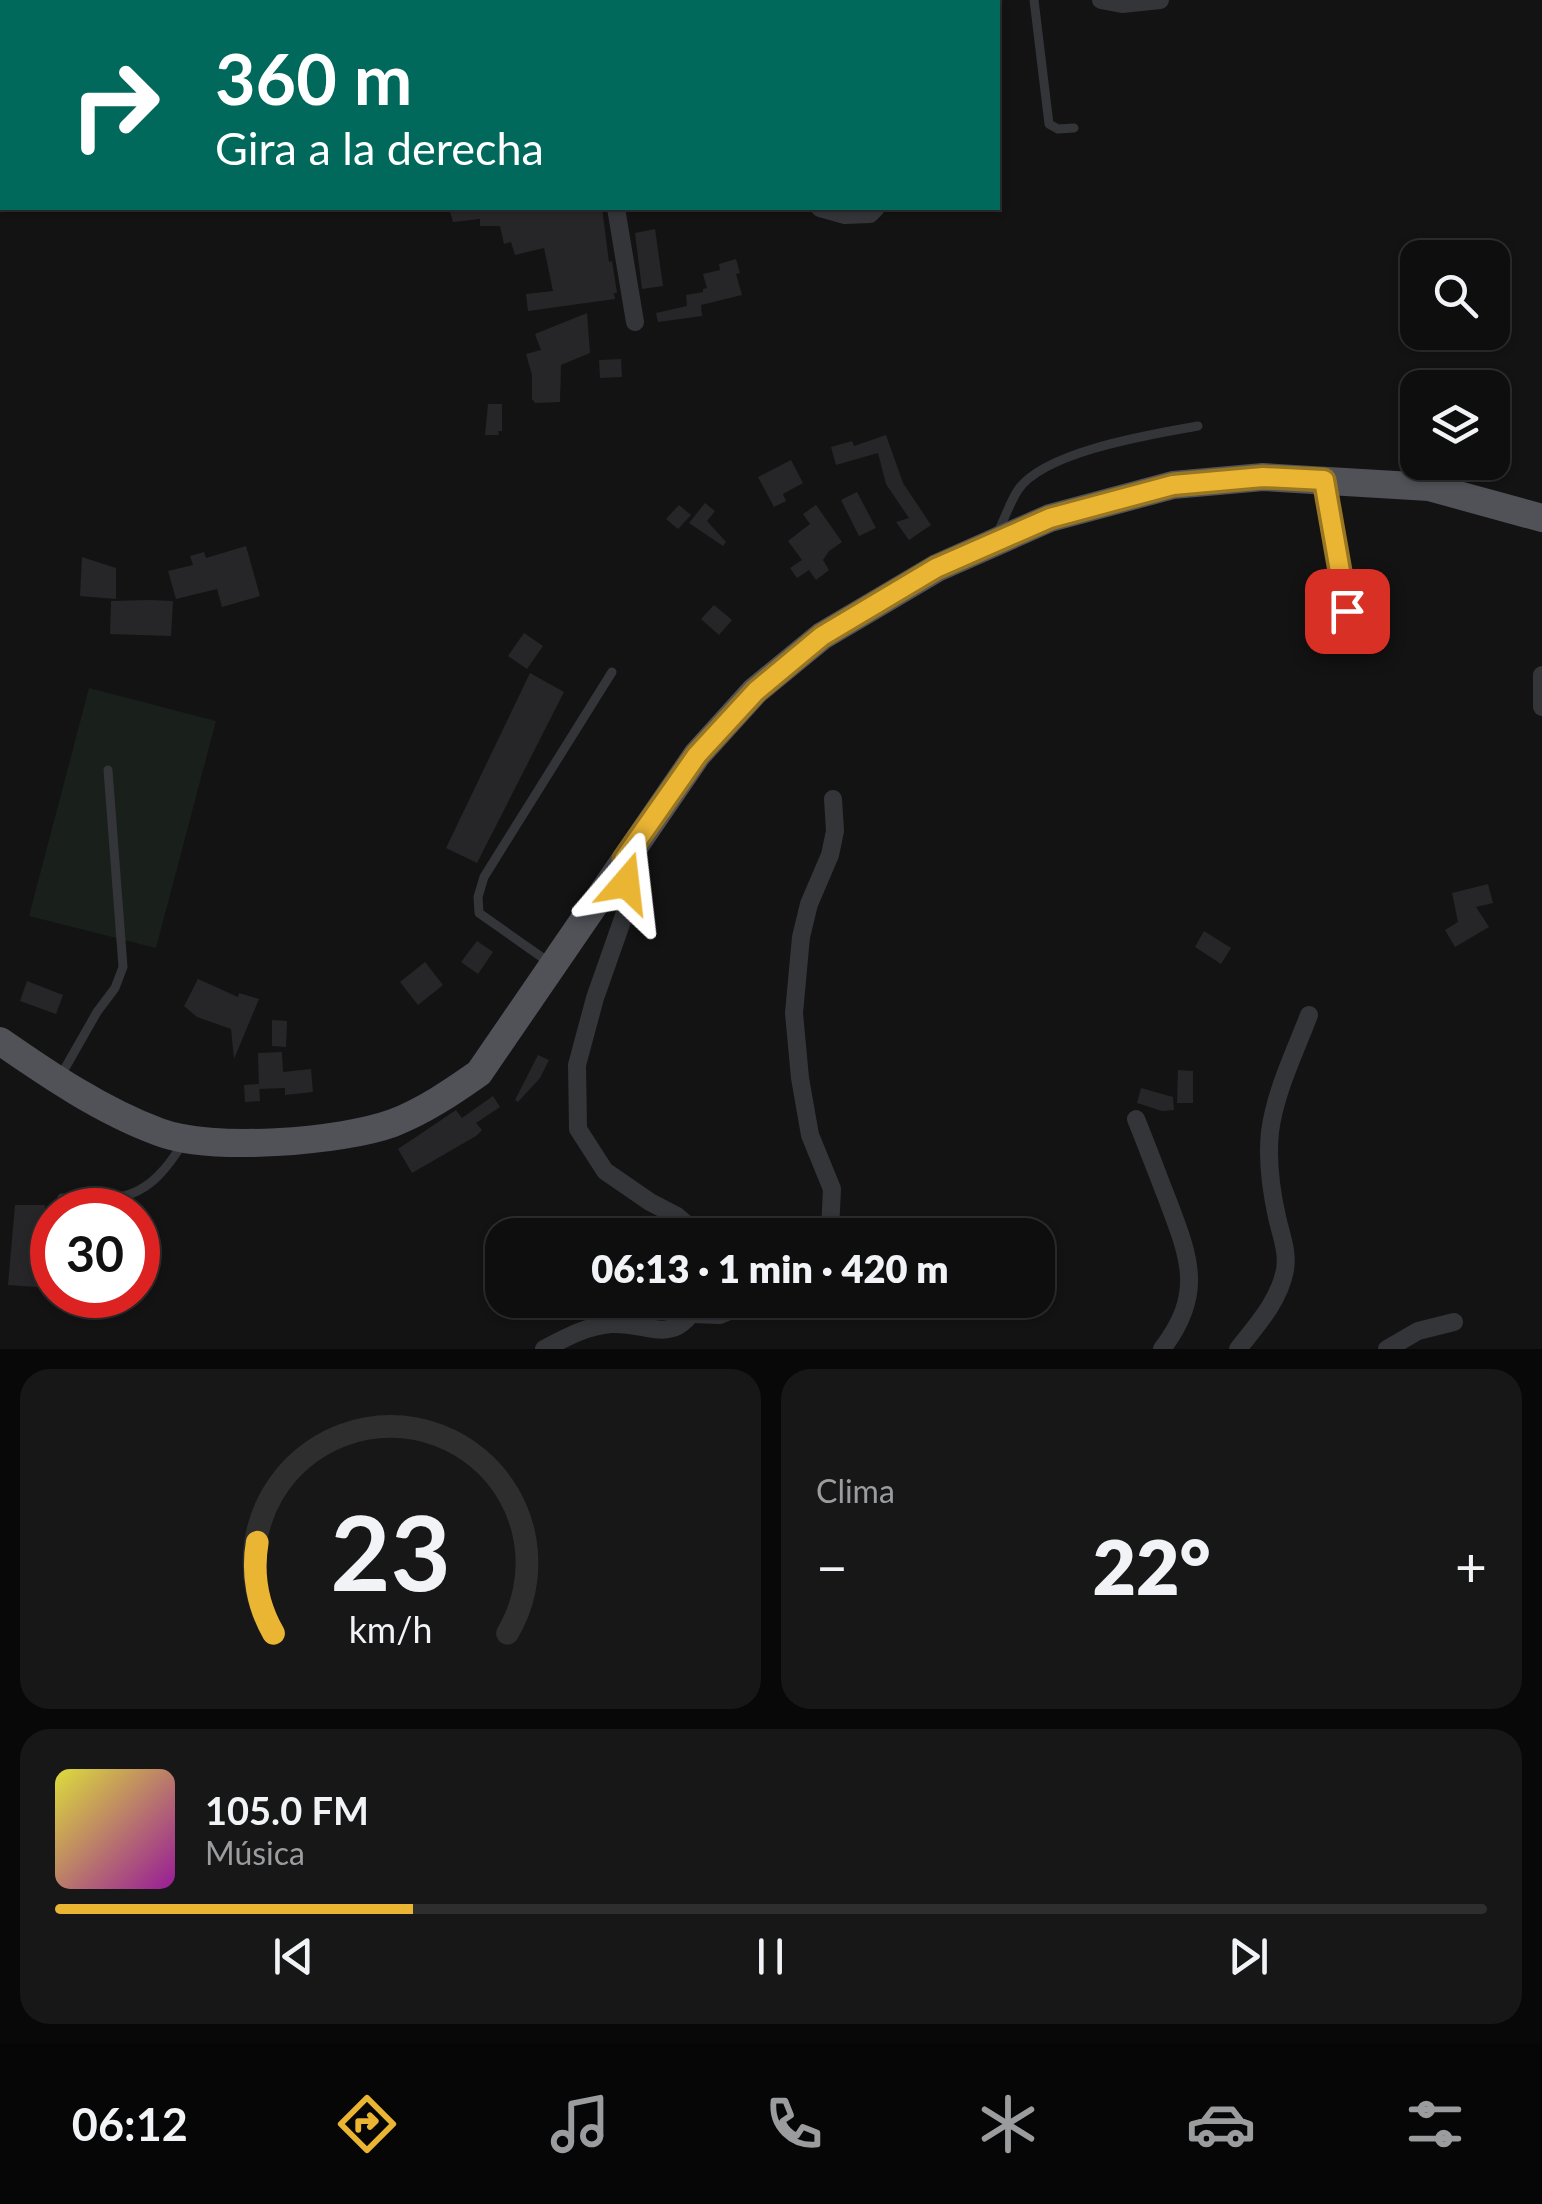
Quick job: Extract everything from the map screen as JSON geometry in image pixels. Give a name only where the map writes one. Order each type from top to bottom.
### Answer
[{"type":"main road","points":[[0,1041],[58,1080],[162,1134],[225,1142],[284,1141],[344,1136],[394,1123],[444,1098],[479,1073],[697,755],[756,691],[822,636],[936,568],[1050,518],[1173,485],[1263,477],[1430,488],[1542,518]]},
{"type":"street","points":[[1101,0],[1122,4],[1160,0]]},
{"type":"street","points":[[616,210],[635,322]]},
{"type":"street","points":[[829,210],[856,216],[874,210]]},
{"type":"street","points":[[1324,480],[1347,611]]},
{"type":"street","points":[[1542,675],[1542,707]]},
{"type":"street","points":[[831,1218],[832,1190],[810,1135],[794,1014],[801,937],[835,831],[832,799]]},
{"type":"street","points":[[624,859],[627,907],[595,998],[577,1066],[578,1129],[605,1172],[679,1218]]},
{"type":"street","points":[[1238,1349],[1265,1314],[1280,1288],[1285,1268],[1285,1245],[1272,1192],[1270,1134],[1308,1015]]},
{"type":"street","points":[[1136,1119],[1190,1257],[1189,1292],[1178,1329],[1162,1349]]},
{"type":"street","points":[[544,1349],[566,1336],[606,1324],[655,1332],[673,1330],[685,1318]]},
{"type":"street","points":[[1387,1349],[1418,1331],[1454,1322]]},
{"type":"lane","points":[[1034,0],[1049,124],[1058,129],[1074,128]]},
{"type":"lane","points":[[992,543],[1020,486],[1064,459],[1124,439],[1198,426]]},
{"type":"lane","points":[[552,964],[479,913],[478,897],[484,877],[612,672]]},
{"type":"lane","points":[[58,1080],[124,968],[108,770]]},
{"type":"lane","points":[[142,1188],[166,1170],[187,1137]]},
{"type":"shaded area","points":[[89,688],[216,721],[156,948],[29,916]]},
{"type":"building","points":[[450,210],[602,210],[615,299],[528,311],[526,294],[553,291],[544,248],[515,255],[511,242],[504,244],[500,226],[480,226],[480,219],[453,222]]},
{"type":"building","points":[[655,229],[663,286],[642,289],[635,233]]},
{"type":"building","points":[[736,259],[742,295],[701,305],[702,316],[658,322],[656,313],[687,306],[686,295],[707,288],[703,274],[720,270],[719,264]]},
{"type":"building","points":[[587,313],[590,353],[561,365],[560,402],[535,403],[526,354],[541,350],[535,334]]},
{"type":"building","points":[[621,359],[622,377],[600,378],[599,360]]},
{"type":"building","points":[[488,404],[502,404],[499,435],[485,435]]},
{"type":"building","points":[[886,435],[903,483],[931,525],[909,540],[896,522],[909,518],[886,484],[878,453],[836,465],[831,447],[852,441],[854,446]]},
{"type":"building","points":[[791,460],[803,483],[783,494],[786,501],[774,507],[758,477]]},
{"type":"building","points":[[857,492],[876,528],[859,536],[841,500]]},
{"type":"building","points":[[705,503],[715,511],[707,521],[726,542],[723,546],[689,523]]},
{"type":"building","points":[[679,505],[691,515],[678,529],[666,519]]},
{"type":"building","points":[[816,505],[842,542],[823,560],[829,570],[816,580],[809,570],[797,578],[790,568],[802,560],[788,541],[810,524],[803,514]]},
{"type":"building","points":[[246,546],[260,596],[222,607],[217,589],[176,599],[168,571],[193,565],[190,556],[204,552],[206,558]]},
{"type":"building","points":[[82,557],[116,568],[116,599],[80,596]]},
{"type":"building","points":[[111,601],[173,601],[171,636],[110,634]]},
{"type":"building","points":[[714,605],[732,620],[719,635],[701,619]]},
{"type":"building","points":[[524,633],[543,646],[527,669],[508,656]]},
{"type":"building","points":[[530,673],[564,692],[477,863],[446,848]]},
{"type":"building","points":[[1488,884],[1493,903],[1476,907],[1489,927],[1455,947],[1445,930],[1458,922],[1452,893]]},
{"type":"building","points":[[1204,931],[1231,948],[1221,964],[1195,947]]},
{"type":"building","points":[[477,941],[493,952],[478,974],[461,962]]},
{"type":"building","points":[[425,962],[443,985],[418,1005],[400,982]]},
{"type":"building","points":[[198,979],[238,997],[239,993],[259,999],[234,1059],[231,1029],[197,1017],[184,1006]]},
{"type":"building","points":[[27,981],[63,995],[56,1014],[20,1001]]},
{"type":"building","points":[[272,1020],[287,1021],[286,1047],[272,1046]]},
{"type":"building","points":[[282,1052],[283,1072],[311,1069],[313,1092],[285,1095],[285,1088],[259,1089],[258,1053]]},
{"type":"building","points":[[538,1055],[549,1060],[540,1078],[518,1102],[515,1100]]},
{"type":"building","points":[[1178,1070],[1193,1071],[1193,1103],[1177,1103]]},
{"type":"building","points":[[259,1084],[260,1101],[245,1102],[244,1085]]},
{"type":"building","points":[[1141,1088],[1173,1097],[1174,1110],[1162,1111],[1137,1103]]},
{"type":"building","points":[[493,1096],[500,1107],[476,1123],[482,1130],[476,1136],[412,1173],[398,1149],[456,1110],[462,1118]]},
{"type":"building","points":[[15,1205],[30,1205],[30,1286],[8,1285]]},
{"type":"route","points":[[626,883],[624,859],[697,755],[756,691],[822,636],[936,568],[1050,518],[1173,485],[1263,477],[1324,480],[1347,611]]}]
